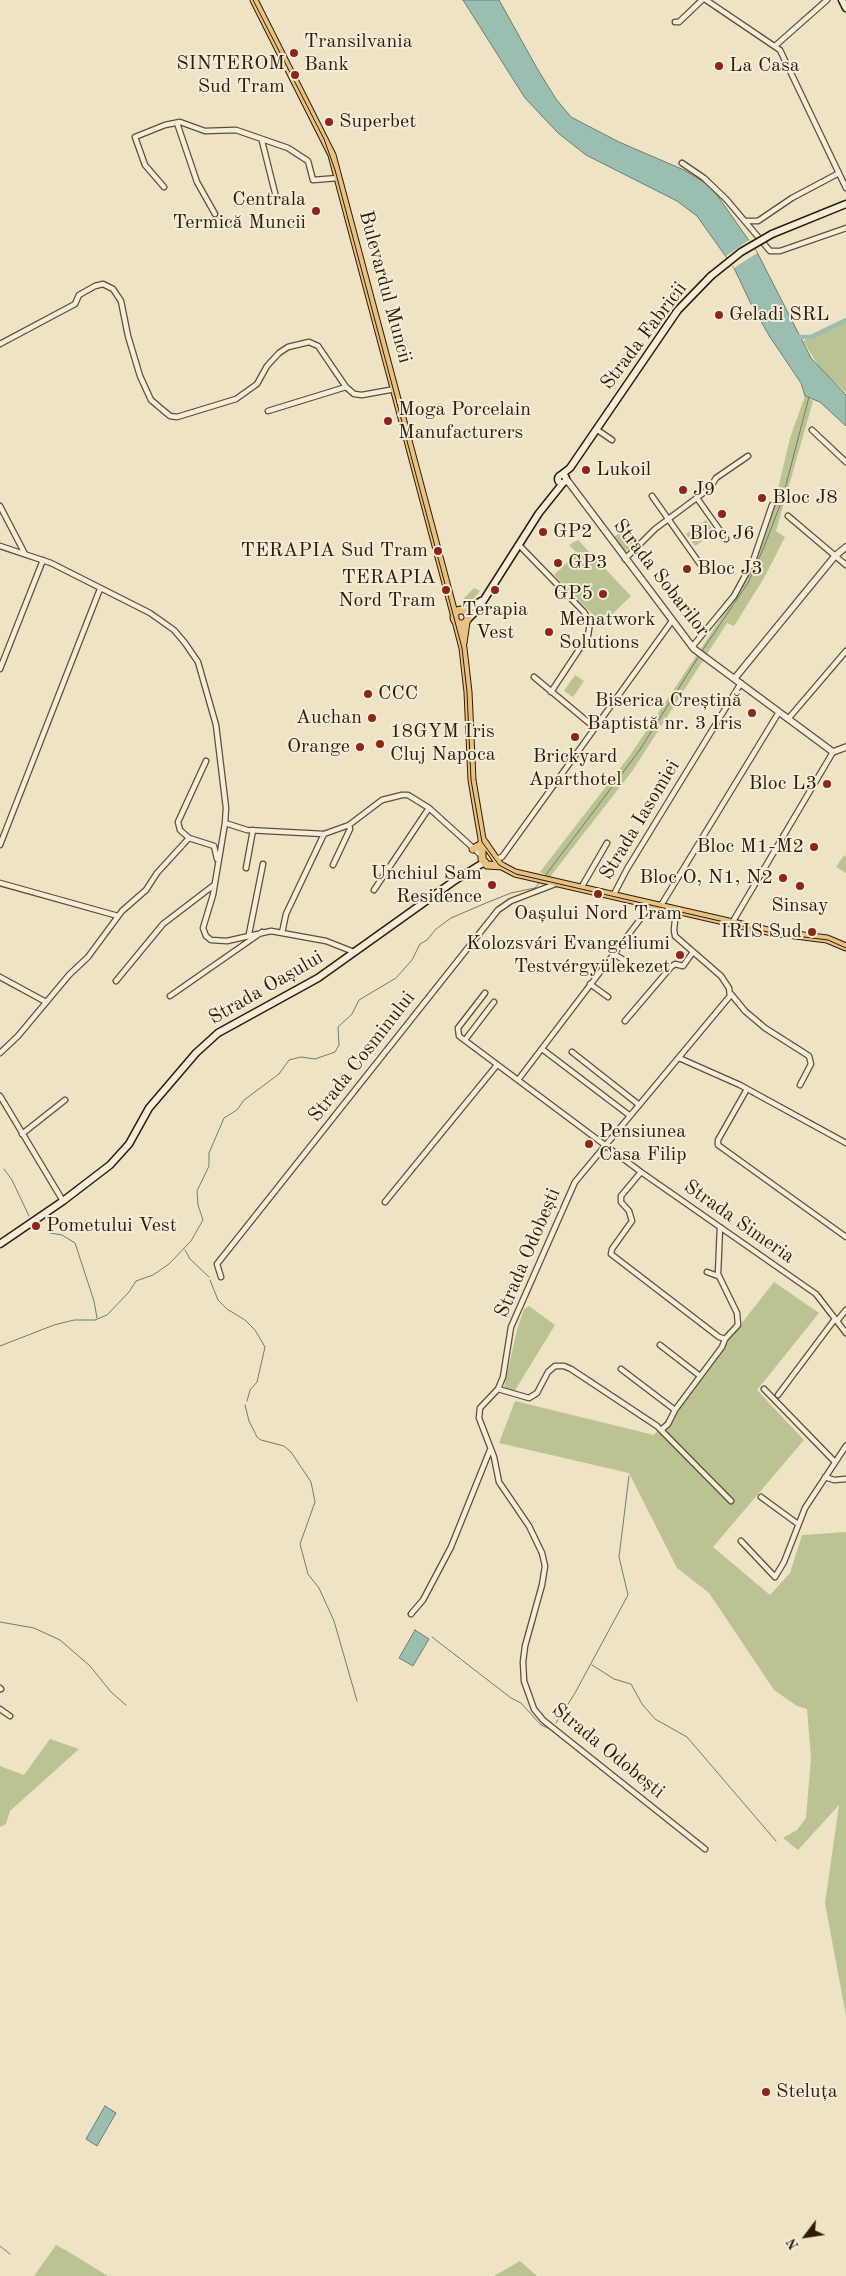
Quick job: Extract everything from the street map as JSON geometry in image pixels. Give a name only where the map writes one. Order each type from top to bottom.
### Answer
[{"type":"main road","name":"Bulevardul Muncii","points":[[254,0],[325,139],[338,178],[463,648],[468,692],[472,780],[486,858],[496,859]]},
{"type":"main road","points":[[842,0],[846,8]]},
{"type":"main road","name":"Strada Fabricii","points":[[467,620],[478,609],[518,544],[564,480],[596,429],[670,321],[696,290],[741,252],[794,223],[842,206]]},
{"type":"main road","points":[[449,596],[464,611],[467,620],[461,624],[455,619],[456,612],[464,611]]},
{"type":"main road","name":"Strada Fabricii","points":[[464,611],[482,600]]},
{"type":"main road","name":"Bulevardul Muncii","points":[[463,648],[467,620]]},
{"type":"main road","points":[[473,848],[482,841]]},
{"type":"main road","points":[[486,858],[526,876],[554,883],[784,934],[827,939],[846,947]]},
{"type":"main road","name":"Strada Oașului","points":[[0,1244],[89,1183],[122,1154],[149,1108],[206,1042],[225,1028],[318,978],[486,858]]},
{"type":"main road","points":[[496,859],[502,866]]},
{"type":"street","points":[[675,22],[679,22],[702,0]]},
{"type":"street","points":[[706,0],[775,46],[782,53],[846,188]]},
{"type":"street","points":[[775,46],[827,0]]},
{"type":"street","points":[[164,188],[145,165],[135,139],[138,134],[177,123],[205,130],[236,130],[288,148],[303,156],[309,163],[313,180],[338,178]]},
{"type":"street","points":[[177,123],[197,182],[215,214]]},
{"type":"street","points":[[262,140],[276,193]]},
{"type":"street","points":[[682,163],[710,183],[768,249],[775,251],[824,238],[846,228]]},
{"type":"street","points":[[745,221],[758,221],[801,192],[839,173]]},
{"type":"street","points":[[755,234],[758,221]]},
{"type":"street","points":[[0,344],[75,304],[79,295],[95,286],[107,286],[114,289],[121,301],[126,330],[140,376],[151,400],[170,416],[177,417],[230,402],[257,384],[267,366],[279,353],[288,347],[310,342],[316,344],[321,349],[346,387],[358,395],[395,389]]},
{"type":"street","points":[[268,411],[346,387]]},
{"type":"street","points":[[596,429],[612,440]]},
{"type":"street","points":[[812,430],[846,462]]},
{"type":"street","points":[[625,559],[668,518],[710,488],[716,478],[748,456]]},
{"type":"street","name":"Strada Sobarilor","points":[[564,480],[694,649],[833,752]]},
{"type":"street","points":[[652,496],[700,564]]},
{"type":"street","points":[[697,498],[726,539]]},
{"type":"street","points":[[694,649],[734,596],[753,561],[772,505]]},
{"type":"street","points":[[0,506],[25,554]]},
{"type":"street","points":[[788,516],[846,565]]},
{"type":"street","points":[[518,544],[584,612],[590,622],[588,636],[551,692]]},
{"type":"street","points":[[0,546],[42,560],[163,621],[185,642],[198,662],[216,725],[226,808],[215,884],[203,928],[204,933],[211,940],[220,941],[271,931],[326,942],[355,953]]},
{"type":"street","points":[[734,678],[835,556],[846,547]]},
{"type":"street","points":[[0,669],[42,560]]},
{"type":"street","points":[[0,845],[100,589]]},
{"type":"street","points":[[496,859],[502,857],[672,621]]},
{"type":"street","points":[[788,719],[846,651]]},
{"type":"street","points":[[534,677],[594,727]]},
{"type":"street","name":"Strada Iasomiei","points":[[613,896],[632,860],[741,683]]},
{"type":"street","points":[[660,907],[779,712]]},
{"type":"street","points":[[732,923],[833,752],[846,747]]},
{"type":"street","points":[[206,761],[178,822],[180,830],[189,838],[214,846],[218,861]]},
{"type":"street","points":[[225,823],[254,830],[324,834],[349,826],[375,805],[391,797],[408,795],[429,808],[486,858]]},
{"type":"street","points":[[374,890],[429,808]]},
{"type":"street","points":[[333,865],[350,830],[349,826]]},
{"type":"street","points":[[246,868],[254,830]]},
{"type":"street","points":[[282,933],[286,914],[324,834]]},
{"type":"street","points":[[0,1053],[18,1036],[46,1002],[88,957],[118,916],[146,890],[157,873],[189,838]]},
{"type":"street","points":[[581,888],[607,843]]},
{"type":"street","points":[[249,934],[263,864]]},
{"type":"street","name":"Strada Cosminului","points":[[222,1277],[217,1264],[498,910],[511,901],[554,883]]},
{"type":"street","points":[[0,884],[118,916]]},
{"type":"street","points":[[116,981],[163,924],[215,884]]},
{"type":"street","points":[[518,1080],[651,905]]},
{"type":"street","points":[[676,910],[674,934],[721,976],[731,994],[745,1011],[766,1028],[809,1056],[811,1064],[800,1085]]},
{"type":"street","points":[[170,996],[262,932]]},
{"type":"street","points":[[625,1021],[673,965],[683,966],[693,952]]},
{"type":"street","points":[[614,954],[633,966]]},
{"type":"street","points":[[0,977],[46,1002]]},
{"type":"street","points":[[590,984],[608,997]]},
{"type":"street","points":[[484,992],[458,1028],[458,1034],[465,1040],[494,1002]]},
{"type":"street","name":"Strada Odobești","points":[[704,1849],[543,1720],[534,1709],[524,1681],[523,1662],[525,1646],[542,1585],[545,1566],[542,1553],[529,1526],[499,1482],[490,1450],[480,1425],[479,1413],[480,1408],[498,1389],[503,1377],[511,1327],[575,1182],[731,994]]},
{"type":"street","name":"Strada Simeria","points":[[465,1040],[641,1172],[816,1294],[846,1333]]},
{"type":"street","points":[[542,1049],[629,1115]]},
{"type":"street","points":[[572,1052],[638,1104]]},
{"type":"street","points":[[678,1058],[747,1090],[846,1144]]},
{"type":"street","points":[[385,1202],[497,1065]]},
{"type":"street","points":[[747,1090],[718,1140],[718,1145],[846,1237]]},
{"type":"street","points":[[0,1096],[63,1201]]},
{"type":"street","points":[[22,1134],[66,1100]]},
{"type":"street","points":[[641,1172],[621,1196],[621,1202],[629,1211],[632,1219],[612,1248],[611,1254],[719,1337],[725,1339]]},
{"type":"street","points":[[661,1430],[668,1424],[675,1410],[722,1347],[725,1339],[736,1328],[738,1321],[734,1308],[718,1276],[720,1227]]},
{"type":"street","points":[[708,1272],[718,1276]]},
{"type":"street","points":[[778,1394],[846,1310]]},
{"type":"street","points":[[660,1345],[700,1376]]},
{"type":"street","points":[[498,1389],[529,1398],[538,1392],[548,1372],[555,1366],[564,1366],[661,1430],[731,1501]]},
{"type":"street","points":[[621,1369],[675,1410]]},
{"type":"street","points":[[764,1389],[835,1462]]},
{"type":"street","points":[[741,1541],[775,1577],[784,1562],[798,1524],[825,1477],[846,1446]]},
{"type":"street","points":[[411,1614],[423,1600],[451,1548],[490,1450]]},
{"type":"street","points":[[825,1477],[834,1480],[846,1479]]},
{"type":"street","points":[[761,1497],[798,1524]]},
{"type":"street","points":[[0,1709],[10,1716]]},
{"type":"green space","points":[[846,322],[846,393],[820,368],[803,341]]},
{"type":"green space","points":[[805,396],[813,401],[776,531],[785,537],[764,578],[734,626],[727,623],[633,770],[550,877],[540,872],[631,754],[745,582],[757,559],[773,510],[790,438]]},
{"type":"green space","points":[[706,520],[715,533],[695,546],[686,534]]},
{"type":"green space","points":[[626,528],[639,545],[625,551],[614,537]]},
{"type":"green space","points":[[578,540],[631,596],[602,624],[554,575],[577,553],[569,545]]},
{"type":"green space","points":[[474,588],[480,591],[470,603],[461,601]]},
{"type":"green space","points":[[575,675],[584,681],[573,697],[564,691]]},
{"type":"green space","points":[[844,855],[846,857],[846,873],[836,867]]},
{"type":"green space","points":[[774,1282],[819,1313],[757,1390],[804,1440],[713,1547],[770,1595],[790,1573],[802,1535],[846,1532],[846,2016],[825,1903],[839,1805],[798,1850],[783,1838],[797,1830],[806,1818],[811,1758],[807,1709],[797,1706],[774,1690],[709,1593],[677,1568],[629,1473],[499,1443],[515,1401],[654,1435]]},
{"type":"green space","points":[[529,1306],[555,1325],[514,1392],[504,1387],[517,1330],[524,1309]]},
{"type":"green space","points":[[50,1739],[79,1749],[10,1811],[6,1824],[0,1827],[0,1766],[24,1775]]},
{"type":"green space","points":[[56,2245],[67,2251],[108,2276],[34,2276]]},
{"type":"green space","points":[[520,2261],[537,2276],[494,2276]]},
{"type":"shaded area","points":[[463,0],[499,0],[538,70],[556,99],[571,117],[619,142],[684,170],[707,184],[717,195],[757,252],[811,358],[846,395],[846,426],[820,402],[805,396],[801,383],[770,337],[751,304],[734,268],[697,216],[677,201],[586,155],[558,133],[525,98]]},
{"type":"shaded area","points":[[415,1630],[429,1639],[413,1666],[399,1658]]},
{"type":"shaded area","points":[[105,2106],[116,2113],[97,2146],[86,2139]]},
{"type":"pier","points":[[749,240],[757,253],[734,268],[726,256]]},
{"type":"waterway","points":[[794,337],[811,337],[846,320]]},
{"type":"waterway","points":[[702,651],[748,583],[764,547],[782,500],[809,397]]},
{"type":"waterway","points":[[545,876],[639,751],[699,656]]},
{"type":"waterway","points":[[0,1346],[54,1325],[74,1320],[95,1320],[107,1315],[129,1292],[136,1281],[153,1275],[169,1264],[191,1241],[203,1220],[198,1205],[197,1191],[209,1166],[209,1153],[224,1118],[237,1110],[244,1100],[279,1074],[289,1060],[301,1057],[315,1059],[335,1052],[339,1045],[338,1027],[352,1014],[359,1000],[396,978],[412,960],[420,944],[427,940],[436,929],[451,918],[486,903],[511,893],[535,888],[541,881]]},
{"type":"waterway","points":[[4,1169],[12,1180],[29,1216]]},
{"type":"waterway","points":[[50,1233],[62,1235],[75,1243],[94,1301],[97,1318]]},
{"type":"waterway","points":[[185,1250],[190,1259],[209,1277]]},
{"type":"waterway","points":[[210,1280],[218,1300],[227,1309],[245,1320],[255,1330],[265,1347],[257,1382],[250,1390],[247,1401]]},
{"type":"waterway","points":[[245,1405],[249,1421],[257,1437],[261,1440],[284,1446],[291,1452],[311,1482],[315,1502],[300,1544],[308,1574],[319,1588],[334,1621],[357,1701]]},
{"type":"waterway","points":[[556,1723],[575,1693],[628,1595],[619,1557],[629,1476]]},
{"type":"waterway","points":[[0,1622],[34,1628],[60,1640],[90,1666],[111,1692],[126,1705]]},
{"type":"waterway","points":[[432,1637],[511,1698],[521,1703],[541,1725],[550,1729]]},
{"type":"waterway","points":[[592,1665],[614,1679],[631,1684],[642,1704],[655,1719],[687,1737],[776,1841]]},
{"type":"waterway","points":[[0,2246],[10,2254]]},
{"type":"tram line","points":[[253,0],[324,139],[335,170],[462,648],[467,692],[471,780],[482,842],[499,865],[516,874],[772,933],[828,940],[846,948]]},
{"type":"place","name":"Transilvania Bank","points":[[294,53]]},
{"type":"place","name":"La Casa","points":[[719,66]]},
{"type":"place","name":"SINTEROM Sud Tram","points":[[295,75]]},
{"type":"place","name":"Superbet","points":[[329,122]]},
{"type":"place","name":"Centrala Termică Muncii","points":[[316,211]]},
{"type":"place","name":"Geladi SRL","points":[[719,315]]},
{"type":"place","name":"Moga Porcelain Manufacturers","points":[[388,421]]},
{"type":"place","name":"Lukoil","points":[[586,470]]},
{"type":"place","name":"J9","points":[[683,490]]},
{"type":"place","name":"Bloc J8","points":[[762,498]]},
{"type":"place","name":"Bloc J6","points":[[722,514]]},
{"type":"place","name":"GP2","points":[[543,532]]},
{"type":"place","name":"TERAPIA Sud Tram","points":[[438,551]]},
{"type":"place","name":"GP3","points":[[558,563]]},
{"type":"place","name":"Bloc J3","points":[[687,569]]},
{"type":"place","name":"TERAPIA Nord Tram","points":[[446,590]]},
{"type":"place","name":"Terapia Vest","points":[[495,590]]},
{"type":"place","name":"GP5","points":[[603,594]]},
{"type":"place","name":"Menatwork Solutions","points":[[549,632]]},
{"type":"place","name":"CCC","points":[[368,694]]},
{"type":"place","name":"Biserica Creștină Baptistă nr. 3 Iris","points":[[752,713]]},
{"type":"place","name":"Auchan","points":[[372,718]]},
{"type":"place","name":"Brickyard Aparthotel","points":[[575,737]]},
{"type":"place","name":"18GYM Iris Cluj Napoca","points":[[380,744]]},
{"type":"place","name":"Orange","points":[[360,747]]},
{"type":"place","name":"Bloc L3","points":[[827,784]]},
{"type":"place","name":"Bloc M1-M2","points":[[814,847]]},
{"type":"place","name":"Bloc O, N1, N2","points":[[783,878]]},
{"type":"place","name":"Unchiul Sam Residence","points":[[492,885]]},
{"type":"place","name":"Sinsay","points":[[800,886]]},
{"type":"place","name":"Oașului Nord Tram","points":[[598,894]]},
{"type":"place","name":"IRIS Sud","points":[[812,932]]},
{"type":"place","name":"Kolozsvári Evangéliumi Testvérgyülekezet","points":[[680,955]]},
{"type":"place","name":"Pensiunea Casa Filip","points":[[589,1144]]},
{"type":"place","name":"Pometului Vest","points":[[36,1226]]},
{"type":"place","name":"Steluța","points":[[766,2092]]}]
